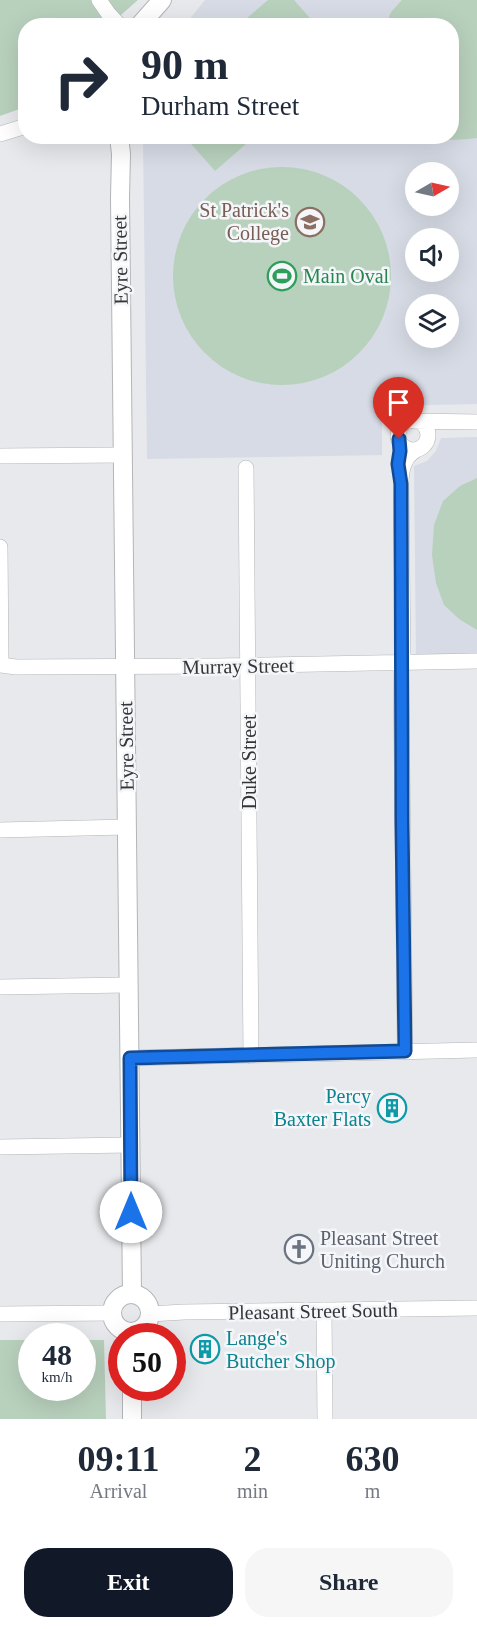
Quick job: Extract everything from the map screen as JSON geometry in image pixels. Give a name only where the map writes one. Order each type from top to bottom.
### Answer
[{"type":"main road","points":[[146,18],[162,0]]},
{"type":"main road","points":[[160,18],[175,0]]},
{"type":"main road","name":"Eyre Street","points":[[112,144],[120,198]]},
{"type":"main road","name":"Eyre Street","points":[[120,144],[132,1294]]},
{"type":"main road","points":[[116,1323],[112,1313],[114,1306],[118,1299],[132,1294],[145,1300],[149,1307],[150,1314],[147,1323]]},
{"type":"main road","points":[[132,1401],[132,1419]]},
{"type":"street","points":[[99,0],[113,18]]},
{"type":"street","points":[[0,134],[18,128]]},
{"type":"street","points":[[399,439],[405,448],[410,450],[422,446],[428,435],[426,427],[414,421]]},
{"type":"street","points":[[405,1051],[399,431],[406,422],[414,421],[477,422]]},
{"type":"street","points":[[401,480],[405,461],[410,454],[422,446],[441,427],[460,422]]},
{"type":"street","points":[[0,456],[123,455]]},
{"type":"street","name":"Duke Street","points":[[246,468],[251,1056]]},
{"type":"street","points":[[0,547],[1,665]]},
{"type":"street","name":"Murray Street","points":[[1,665],[16,667],[248,666],[477,661]]},
{"type":"street","points":[[0,830],[127,827]]},
{"type":"street","points":[[0,987],[128,985]]},
{"type":"street","points":[[130,1058],[477,1050]]},
{"type":"street","points":[[0,1147],[131,1145]]},
{"type":"street","name":"Pleasant Street South","points":[[150,1314],[477,1308]]},
{"type":"street","points":[[324,1310],[325,1419]]},
{"type":"street","points":[[0,1314],[112,1313]]},
{"type":"shaded area","name":"St Patrick's College","points":[[205,0],[477,0],[477,404],[382,406],[382,455],[147,459],[143,144],[459,144],[459,18],[191,18]]},
{"type":"shaded area","points":[[477,437],[477,655],[416,656],[414,466],[427,461],[436,451],[441,438]]},
{"type":"green space","points":[[0,0],[138,0],[117,18],[18,18],[18,110],[0,116]]},
{"type":"green space","points":[[268,0],[294,0],[310,18],[247,18]]},
{"type":"green space","points":[[402,0],[477,0],[477,138],[459,140],[459,18],[389,18]]},
{"type":"green space","points":[[191,144],[246,144],[215,171]]},
{"type":"green space","name":"Main Oval","points":[[271,167],[293,167],[314,171],[334,180],[351,191],[367,207],[387,244],[391,276],[387,308],[383,318],[373,337],[351,361],[314,381],[293,385],[271,385],[250,381],[230,372],[213,361],[197,345],[177,308],[173,287],[173,265],[177,244],[186,224],[197,207],[213,191],[250,171]]},
{"type":"green space","points":[[477,478],[477,630],[459,619],[444,605],[436,583],[432,555],[434,525],[443,501],[460,486]]},
{"type":"green space","points":[[0,1340],[18,1340],[18,1401],[96,1401],[96,1340],[104,1340],[106,1419],[0,1419]]},
{"type":"place","name":"St Patrick's College","points":[[310,222]]},
{"type":"place","name":"Main Oval","points":[[282,276]]},
{"type":"place","name":"Percy Baxter Flats","points":[[392,1108]]},
{"type":"place","name":"Pleasant Street Uniting Church","points":[[299,1249]]},
{"type":"place","name":"Lange's Butcher Shop","points":[[205,1349]]},
{"type":"route","points":[[131,1212],[130,1058],[405,1051],[401,670],[403,663],[399,439]]}]
